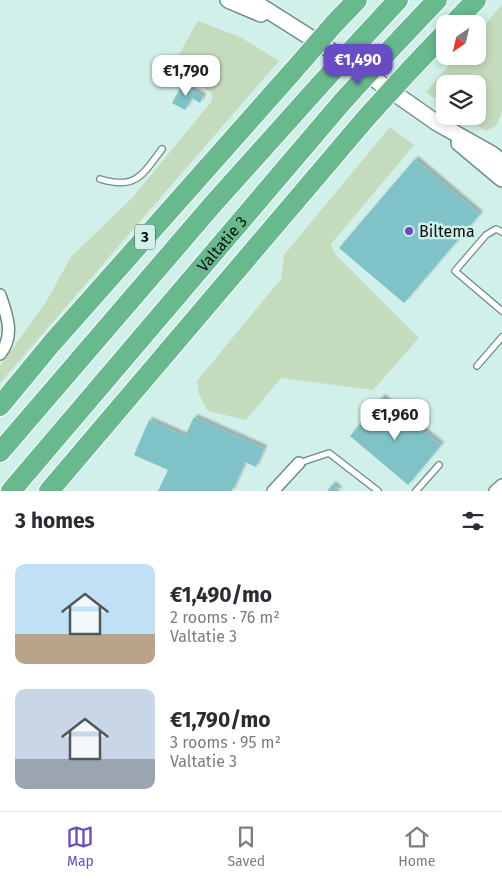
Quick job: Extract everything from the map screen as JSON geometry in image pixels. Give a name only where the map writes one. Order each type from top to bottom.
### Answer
[{"type":"highway","name":"3","points":[[0,406],[77,314],[356,0]]},
{"type":"highway","name":"Valtatie 3","points":[[0,452],[214,203],[398,0]]},
{"type":"highway","name":"Valtatie 3","points":[[12,491],[343,101],[437,0]]},
{"type":"highway","points":[[462,15],[476,0]]},
{"type":"highway","points":[[49,491],[367,117],[436,42]]},
{"type":"main road","points":[[228,0],[293,27]]},
{"type":"main road","points":[[251,0],[357,67],[436,123]]},
{"type":"main road","points":[[438,125],[502,179]]},
{"type":"main road","points":[[439,125],[492,154],[502,162]]},
{"type":"street","points":[[0,295],[9,330],[8,341],[0,354]]},
{"type":"street","points":[[273,491],[299,463]]},
{"type":"street","points":[[495,491],[502,485]]},
{"type":"lane","points":[[100,179],[118,184],[133,181],[148,168],[162,150]]},
{"type":"lane","points":[[502,232],[496,229],[486,235],[455,271],[502,311]]},
{"type":"lane","points":[[477,366],[502,337]]},
{"type":"lane","points":[[299,463],[329,453],[378,491]]},
{"type":"lane","points":[[416,491],[439,465]]},
{"type":"green space","points":[[502,5],[502,112],[496,126],[486,131],[476,125],[486,125],[486,75],[441,75],[449,65],[486,65],[486,23]]},
{"type":"green space","points":[[198,21],[240,37],[279,61],[0,383],[0,366],[46,302],[71,257],[132,198],[212,101],[212,93],[171,68]]},
{"type":"green space","points":[[436,80],[436,99],[426,92]]},
{"type":"green space","points":[[390,127],[414,145],[331,244],[335,254],[419,338],[373,390],[281,378],[246,420],[208,411],[199,394],[197,381],[281,279],[284,255]]},
{"type":"building","points":[[182,85],[203,96],[200,103],[192,98],[185,110],[172,103]]},
{"type":"building","name":"Biltema","points":[[415,159],[480,214],[404,303],[339,248]]},
{"type":"building","points":[[382,397],[441,445],[408,485],[350,436]]},
{"type":"building","points":[[194,417],[264,448],[256,467],[245,462],[232,491],[158,491],[168,470],[134,455],[149,420],[185,436]]},
{"type":"building","points":[[333,484],[340,491],[327,491]]},
{"type":"place","name":"Biltema","points":[[409,231]]}]
